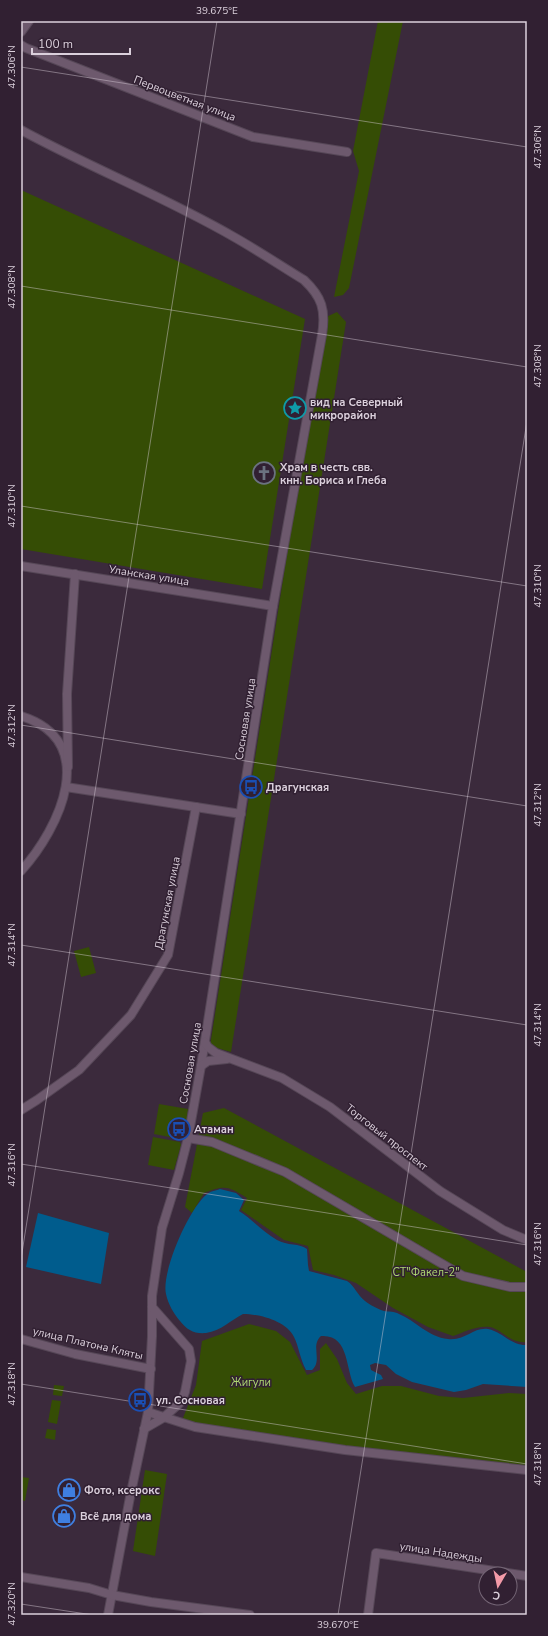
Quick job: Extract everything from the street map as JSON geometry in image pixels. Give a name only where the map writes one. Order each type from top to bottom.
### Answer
[{"type":"street","points":[[21,32],[29,21]]},
{"type":"street","name":"Первоцветная улица","points":[[21,45],[253,137],[347,152]]},
{"type":"street","name":"Сосновая улица","points":[[21,130],[53,148],[233,236],[304,280],[313,288],[323,305],[322,331],[273,606],[201,1066],[188,1138],[162,1228],[152,1296],[151,1369],[148,1412],[108,1615]]},
{"type":"street","name":"Уланская улица","points":[[21,566],[273,606]]},
{"type":"street","points":[[21,871],[37,850],[54,822],[66,787],[68,767],[67,694],[75,574]]},
{"type":"street","points":[[21,716],[40,724],[55,735],[63,749],[68,767]]},
{"type":"street","points":[[66,787],[241,814]]},
{"type":"street","name":"Драгунская улица","points":[[21,1110],[78,1070],[131,1015],[168,955],[196,807]]},
{"type":"street","name":"Торговый проспект","points":[[205,1042],[208,1047],[216,1053],[282,1078],[330,1107],[440,1190],[502,1230],[527,1240]]},
{"type":"street","points":[[201,1066],[208,1061],[230,1059]]},
{"type":"street","points":[[188,1138],[212,1142],[286,1172],[463,1276],[510,1287],[527,1287]]},
{"type":"street","points":[[144,1429],[163,1418],[181,1402],[185,1392],[191,1361],[189,1349],[152,1307]]},
{"type":"street","name":"улица Платона Кляты","points":[[21,1339],[75,1354],[151,1369]]},
{"type":"street","points":[[148,1412],[195,1427],[345,1450],[527,1470]]},
{"type":"street","name":"улица Надежды","points":[[368,1615],[376,1553],[527,1576]]},
{"type":"street","points":[[21,1577],[89,1588],[112,1595],[151,1602],[250,1615]]},
{"type":"green space","points":[[378,21],[403,21],[349,288],[343,295],[334,297],[359,171],[353,151]]},
{"type":"green space","points":[[21,190],[305,319],[262,589],[21,549]]},
{"type":"green space","points":[[337,312],[346,322],[231,1052],[210,1046],[324,318]]},
{"type":"green space","points":[[89,947],[96,973],[81,977],[74,951]]},
{"type":"green space","points":[[159,1104],[188,1109],[187,1119],[180,1125],[177,1124],[176,1133],[180,1139],[154,1134]]},
{"type":"green space","name":"СТ\"Факел-2\"","points":[[224,1108],[527,1272],[527,1342],[511,1339],[490,1327],[476,1328],[453,1336],[428,1327],[393,1308],[356,1283],[334,1275],[313,1270],[308,1246],[284,1240],[241,1210],[247,1198],[231,1189],[222,1188],[204,1193],[192,1213],[185,1207],[203,1113]]},
{"type":"green space","points":[[153,1137],[180,1142],[181,1145],[174,1170],[148,1165]]},
{"type":"green space","name":"Жигули","points":[[249,1324],[276,1331],[290,1342],[307,1375],[320,1370],[320,1349],[326,1343],[337,1359],[347,1383],[356,1394],[382,1386],[401,1386],[439,1396],[463,1398],[509,1393],[527,1394],[527,1474],[195,1430],[181,1423],[196,1385],[202,1341]]},
{"type":"green space","points":[[54,1385],[64,1386],[62,1396],[53,1395]]},
{"type":"green space","points":[[52,1400],[61,1401],[57,1424],[48,1422]]},
{"type":"green space","points":[[47,1429],[56,1430],[55,1440],[45,1438]]},
{"type":"green space","points":[[145,1470],[167,1474],[155,1556],[133,1551]]},
{"type":"green space","points":[[21,1477],[29,1478],[25,1501],[21,1500]]},
{"type":"water","points":[[220,1189],[236,1193],[244,1200],[239,1211],[272,1237],[281,1242],[301,1246],[307,1249],[309,1271],[347,1281],[352,1285],[362,1299],[374,1307],[384,1311],[397,1313],[428,1332],[441,1338],[460,1338],[478,1330],[488,1329],[516,1343],[527,1345],[527,1387],[483,1384],[466,1390],[454,1392],[412,1382],[396,1374],[386,1365],[375,1363],[370,1365],[371,1370],[381,1375],[383,1379],[355,1387],[342,1347],[337,1341],[330,1337],[321,1336],[318,1340],[316,1344],[317,1357],[315,1366],[312,1370],[306,1370],[294,1337],[290,1331],[279,1323],[264,1317],[243,1314],[221,1328],[206,1333],[198,1333],[188,1329],[176,1315],[168,1301],[166,1284],[168,1271],[178,1242],[192,1213],[199,1202],[206,1195]]},
{"type":"water","points":[[38,1213],[109,1233],[101,1284],[26,1267]]},
{"type":"place","name":"вид на Северный микрорайон","points":[[295,408]]},
{"type":"place","name":"Храм в честь свв. кнн. Бориса и Глеба","points":[[264,473]]},
{"type":"place","name":"Драгунская","points":[[251,787]]},
{"type":"place","name":"Атаман","points":[[179,1129]]},
{"type":"place","name":"ул. Сосновая","points":[[140,1400]]},
{"type":"place","name":"Фото, ксерокс","points":[[69,1490]]},
{"type":"place","name":"Всё для дома","points":[[64,1516]]}]
